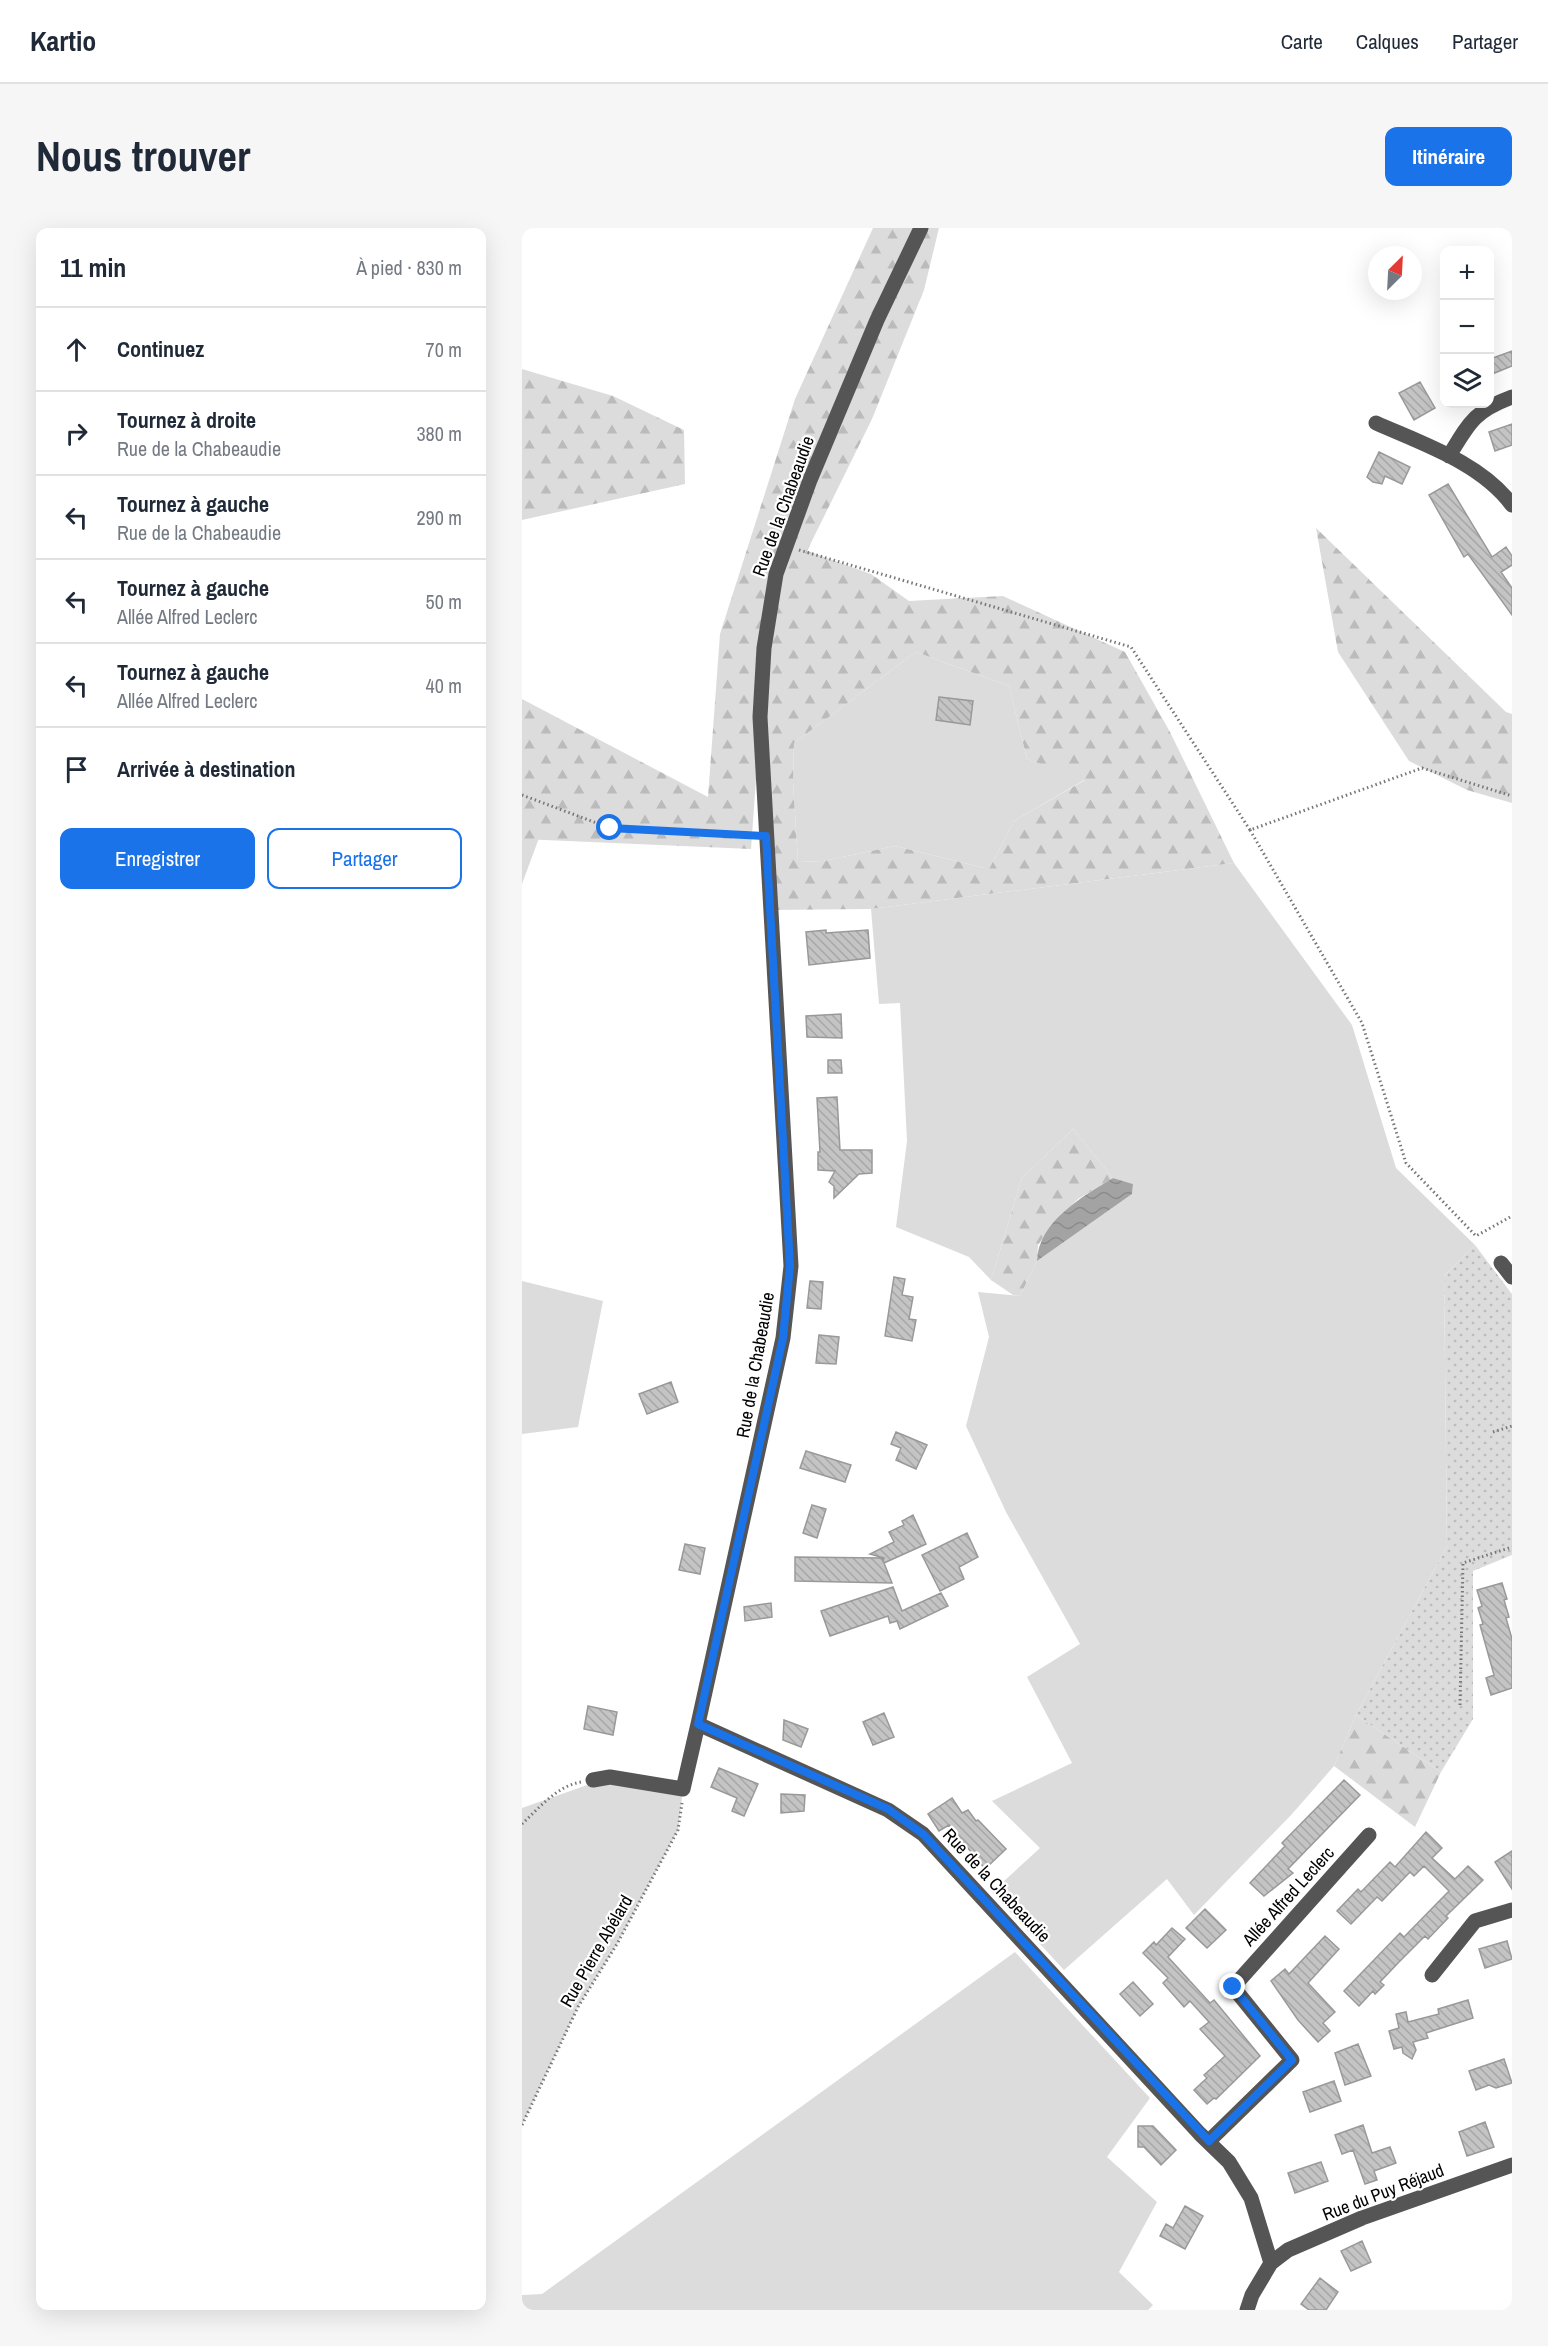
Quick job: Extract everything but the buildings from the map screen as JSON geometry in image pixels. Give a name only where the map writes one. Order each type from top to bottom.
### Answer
[{"type":"street","name":"Rue de la Chabeaudie","points":[[921,228],[877,320],[810,480],[776,574],[764,648],[760,717],[790,1266],[783,1338],[698,1724],[888,1809],[923,1834],[1229,2162],[1251,2198],[1267,2258],[1271,2263]]},
{"type":"street","points":[[1449,456],[1468,425],[1488,406],[1512,397]]},
{"type":"street","points":[[1376,423],[1449,456],[1498,487],[1512,506]]},
{"type":"street","points":[[1502,1263],[1512,1277]]},
{"type":"street","points":[[593,1780],[610,1777],[683,1789],[698,1724]]},
{"type":"street","name":"Allée Alfred Leclerc","points":[[1209,2141],[1292,2060],[1233,1987],[1369,1835]]},
{"type":"street","points":[[1432,1975],[1475,1921],[1512,1910]]},
{"type":"street","name":"Rue du Puy Réjaud","points":[[1271,2263],[1288,2250],[1362,2218],[1512,2165]]},
{"type":"street","points":[[1247,2310],[1252,2295],[1271,2263]]},
{"type":"path","points":[[786,546],[1131,647],[1250,830],[1362,1023],[1406,1163],[1476,1236],[1512,1216]]},
{"type":"path","points":[[1250,830],[1422,768],[1512,796]]},
{"type":"path","points":[[522,795],[610,828],[766,836]]},
{"type":"path","points":[[1493,1432],[1512,1426]]},
{"type":"path","points":[[1460,1705],[1463,1563],[1512,1547]]},
{"type":"path","points":[[522,1824],[570,1784],[593,1780]]},
{"type":"path","name":"Rue Pierre Abélard","points":[[522,2125],[578,2007],[617,1944],[678,1830],[683,1789]]},
{"type":"green space","points":[[873,228],[939,228],[924,290],[872,419],[807,551],[871,574],[909,601],[1003,596],[1125,652],[1170,732],[1234,863],[871,909],[770,910],[760,724],[751,849],[522,839],[522,699],[708,797],[720,634],[795,399]],"holes":[[[916,652],[1009,686],[1027,759],[1085,780],[1014,821],[989,869],[895,846],[823,861],[798,862],[793,782],[794,743]]]},
{"type":"green space","points":[[522,369],[613,396],[684,430],[685,484],[522,520]]},
{"type":"green space","points":[[1316,528],[1506,712],[1512,714],[1512,803],[1467,790],[1409,761],[1338,652]]},
{"type":"green space","points":[[916,652],[1009,686],[1027,759],[1086,779],[1014,821],[989,869],[895,846],[823,861],[798,862],[793,782],[794,743]]},
{"type":"green space","points":[[539,838],[522,884],[522,839]]},
{"type":"green space","points":[[1234,863],[1352,1025],[1396,1168],[1475,1245],[1444,1276],[1447,1546],[1356,1715],[1334,1766],[1292,1814],[1194,1915],[1167,1879],[1064,1970],[992,1892],[1040,1848],[992,1801],[1072,1763],[1027,1677],[1080,1644],[1006,1512],[966,1426],[989,1337],[978,1292],[1020,1296],[1037,1261],[1132,1194],[1133,1184],[1113,1178],[1073,1129],[1022,1178],[991,1280],[969,1257],[896,1227],[907,1141],[900,1003],[879,1004],[871,909]]},
{"type":"green space","points":[[1073,1129],[1113,1178],[1078,1199],[1050,1228],[1038,1245],[1037,1261],[1020,1296],[1013,1295],[991,1280],[1022,1178]]},
{"type":"green space","points":[[1475,1245],[1512,1294],[1512,1555],[1473,1571],[1473,1719],[1441,1772],[1356,1715],[1447,1546],[1444,1276]]},
{"type":"green space","points":[[522,1281],[603,1301],[578,1427],[522,1434]]},
{"type":"green space","points":[[1356,1715],[1441,1772],[1415,1827],[1334,1766]]},
{"type":"green space","points":[[610,1777],[683,1789],[678,1830],[617,1944],[578,2007],[522,2125],[522,1808]]},
{"type":"green space","points":[[1015,1952],[1150,2098],[1107,2157],[1157,2202],[1119,2272],[1153,2305],[1148,2310],[522,2310],[522,2295],[542,2294]]},
{"type":"water","points":[[1113,1178],[1133,1184],[1132,1194],[1037,1261],[1039,1247],[1054,1222],[1076,1202]]},
{"type":"route","points":[[610,828],[766,836],[790,1266],[783,1338],[730,1588],[698,1724],[888,1809],[923,1834],[1200,2134],[1209,2141],[1292,2060],[1233,1987]]}]
